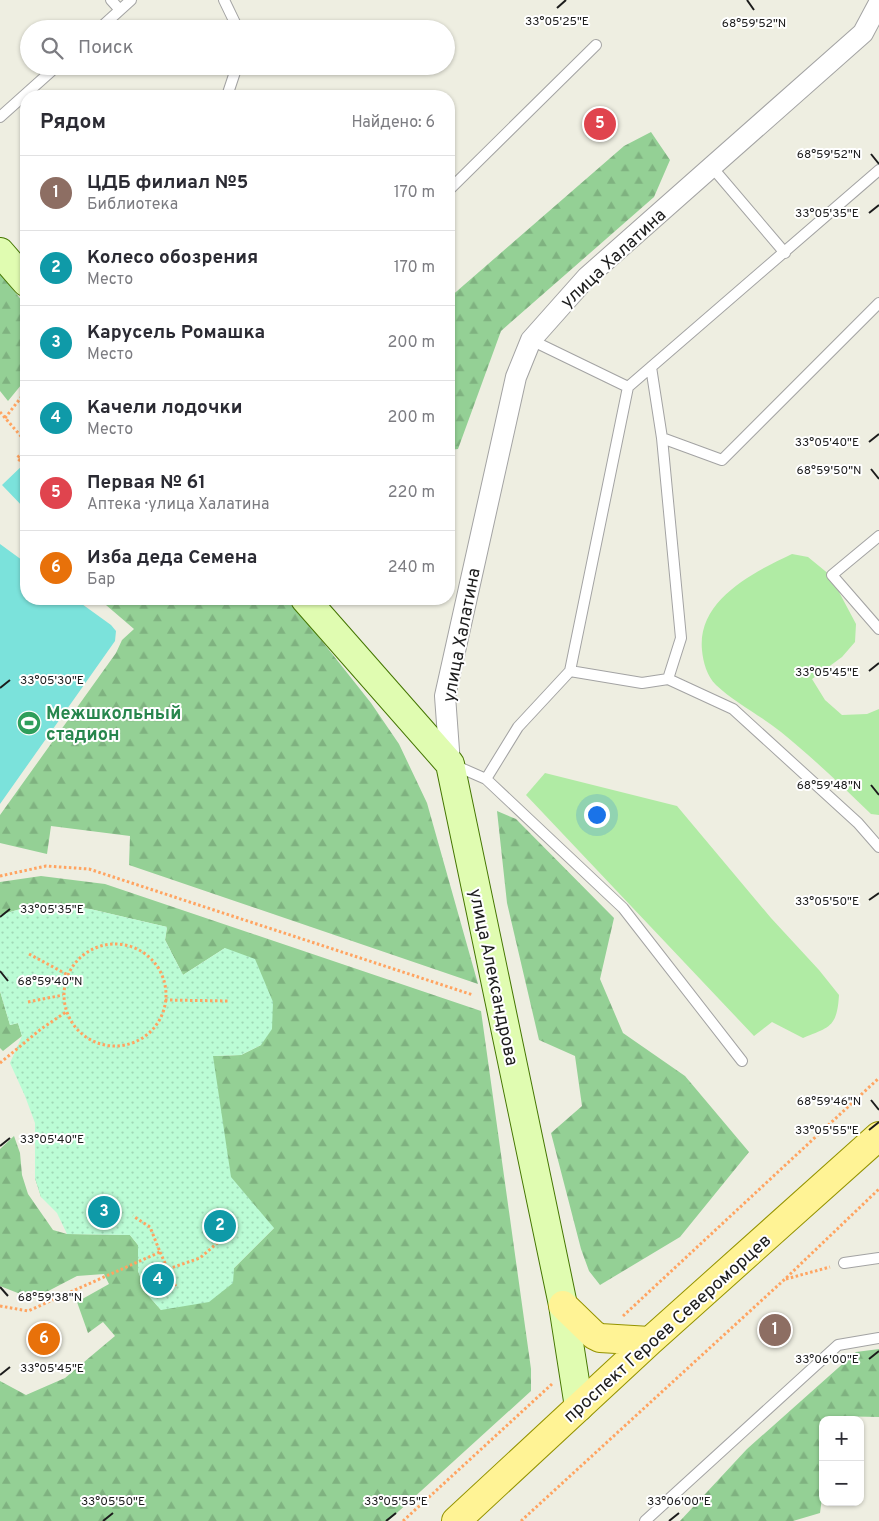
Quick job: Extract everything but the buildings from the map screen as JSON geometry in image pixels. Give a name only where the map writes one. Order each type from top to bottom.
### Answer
[{"type":"main road","name":"проспект Героев Североморцев","points":[[456,1521],[650,1341],[879,1136]]},
{"type":"main road","points":[[563,1305],[594,1335],[600,1338],[650,1341]]},
{"type":"street","name":"улица Халатина","points":[[450,764],[446,696],[516,377],[531,340],[587,276],[863,33],[879,3]]},
{"type":"street","points":[[863,33],[879,21]]},
{"type":"street","points":[[0,252],[20,275]]},
{"type":"street","name":"улица Александрова","points":[[310,605],[450,764],[563,1305],[571,1366],[579,1407]]},
{"type":"lane","points":[[111,0],[120,10]]},
{"type":"lane","points":[[109,20],[132,0]]},
{"type":"lane","points":[[224,0],[234,20]]},
{"type":"lane","points":[[455,184],[596,45]]},
{"type":"lane","points":[[30,90],[47,75]]},
{"type":"lane","points":[[229,90],[234,75]]},
{"type":"lane","points":[[0,117],[20,99]]},
{"type":"lane","points":[[711,166],[785,253]]},
{"type":"lane","points":[[486,778],[518,727],[570,672],[628,387],[879,170]]},
{"type":"lane","points":[[662,438],[722,460],[879,303]]},
{"type":"lane","points":[[531,340],[628,387]]},
{"type":"lane","points":[[652,368],[662,438],[680,638],[668,679]]},
{"type":"lane","points":[[879,536],[832,575],[879,629]]},
{"type":"lane","points":[[570,672],[642,682],[668,679],[734,709],[858,823],[879,847]]},
{"type":"lane","points":[[450,764],[486,778],[623,908],[742,1061]]},
{"type":"lane","points":[[844,1264],[879,1258]]},
{"type":"lane","points":[[645,1521],[838,1345],[879,1338]]},
{"type":"path","points":[[5,418],[20,399]]},
{"type":"path","points":[[0,412],[20,435]]},
{"type":"path","points":[[0,876],[46,866],[89,869],[474,995]]},
{"type":"path","points":[[108,944],[132,946],[143,952],[160,970],[164,982],[165,1000],[160,1018],[153,1028],[139,1039],[122,1045],[103,1044],[86,1037],[77,1029],[66,1012],[64,995],[68,976],[76,961],[96,947],[108,944]]},
{"type":"path","points":[[29,954],[68,976]]},
{"type":"path","points":[[28,1002],[64,995]]},
{"type":"path","points":[[165,1000],[230,1001]]},
{"type":"path","points":[[0,1063],[40,1029],[66,1012]]},
{"type":"path","points":[[600,1338],[879,1078]]},
{"type":"path","points":[[521,1521],[785,1279],[879,1189]]},
{"type":"path","points":[[133,1216],[150,1227],[176,1287]]},
{"type":"path","points":[[168,1269],[200,1258],[223,1238]]},
{"type":"path","points":[[0,1306],[28,1311],[160,1252]]},
{"type":"path","points":[[785,1279],[844,1264]]},
{"type":"path","points":[[403,1521],[571,1366]]},
{"type":"green space","points":[[651,132],[670,160],[654,197],[501,331],[458,449],[455,449],[455,293],[624,146]]},
{"type":"green space","points":[[0,273],[20,298],[20,386],[8,401],[0,391]]},
{"type":"green space","points":[[792,554],[808,557],[830,575],[856,624],[855,642],[842,657],[812,679],[825,700],[842,715],[867,714],[879,709],[879,815],[871,814],[793,742],[723,691],[716,685],[706,669],[702,650],[703,632],[709,616],[718,602],[746,579]]},
{"type":"green space","points":[[106,605],[291,605],[371,703],[399,744],[427,803],[478,984],[129,865],[130,836],[51,826],[47,854],[0,843],[0,815],[116,653],[122,640],[134,629]]},
{"type":"green space","points":[[545,773],[677,806],[771,918],[819,970],[839,995],[834,1020],[826,1028],[803,1038],[772,1022],[754,1036],[526,795]]},
{"type":"green space","points":[[497,811],[516,819],[614,918],[600,979],[623,1033],[685,1076],[749,1152],[680,1237],[600,1285],[589,1271],[581,1249],[551,1133],[582,1106],[575,1056],[539,1040],[507,903]]},
{"type":"green space","points":[[41,876],[105,884],[481,1011],[531,1369],[531,1391],[388,1521],[0,1521],[0,1381],[26,1395],[65,1378],[115,1336],[103,1322],[88,1333],[77,1302],[109,1284],[104,1274],[77,1276],[33,1299],[0,1286],[0,1149],[14,1136],[20,1153],[22,1175],[28,1194],[53,1230],[67,1234],[130,1235],[138,1245],[138,1271],[147,1294],[161,1310],[234,1268],[274,1228],[41,1197],[35,1178],[36,1142],[213,1056],[241,1055],[261,1045],[225,948],[183,975],[165,940],[167,927],[90,909],[41,903],[0,915],[0,882]]},
{"type":"green space","points":[[41,903],[90,909],[167,927],[165,940],[183,975],[225,948],[255,959],[273,1002],[272,1029],[261,1045],[241,1055],[213,1056],[231,1177],[274,1228],[234,1268],[233,1283],[209,1302],[161,1310],[147,1294],[138,1271],[138,1245],[130,1235],[67,1234],[57,1213],[41,1197],[35,1178],[35,1123],[10,1063],[22,1036],[18,1023],[10,1025],[0,991],[0,915]]},
{"type":"green space","points":[[0,991],[10,1025],[18,1023],[22,1036],[3,1051],[0,1048]]},
{"type":"green space","points":[[879,1349],[879,1417],[819,1416],[820,1513],[793,1521],[680,1521],[747,1449],[856,1352]]},
{"type":"shaded area","points":[[20,468],[20,504],[2,485]]},
{"type":"shaded area","name":"Межшкольный стадион","points":[[0,544],[20,559],[20,605],[83,605],[111,625],[116,631],[115,641],[0,804]]},
{"type":"place","name":"Первая № 61","points":[[600,124]]},
{"type":"place","name":"Межшкольный стадион","points":[[29,723]]},
{"type":"place","name":"Карусель Ромашка","points":[[104,1212]]},
{"type":"place","name":"Колесо обозрения","points":[[220,1226]]},
{"type":"place","name":"Качели лодочки","points":[[158,1280]]},
{"type":"place","name":"ЦДБ филиал №5","points":[[775,1330]]},
{"type":"place","name":"Изба деда Семена","points":[[44,1339]]}]
